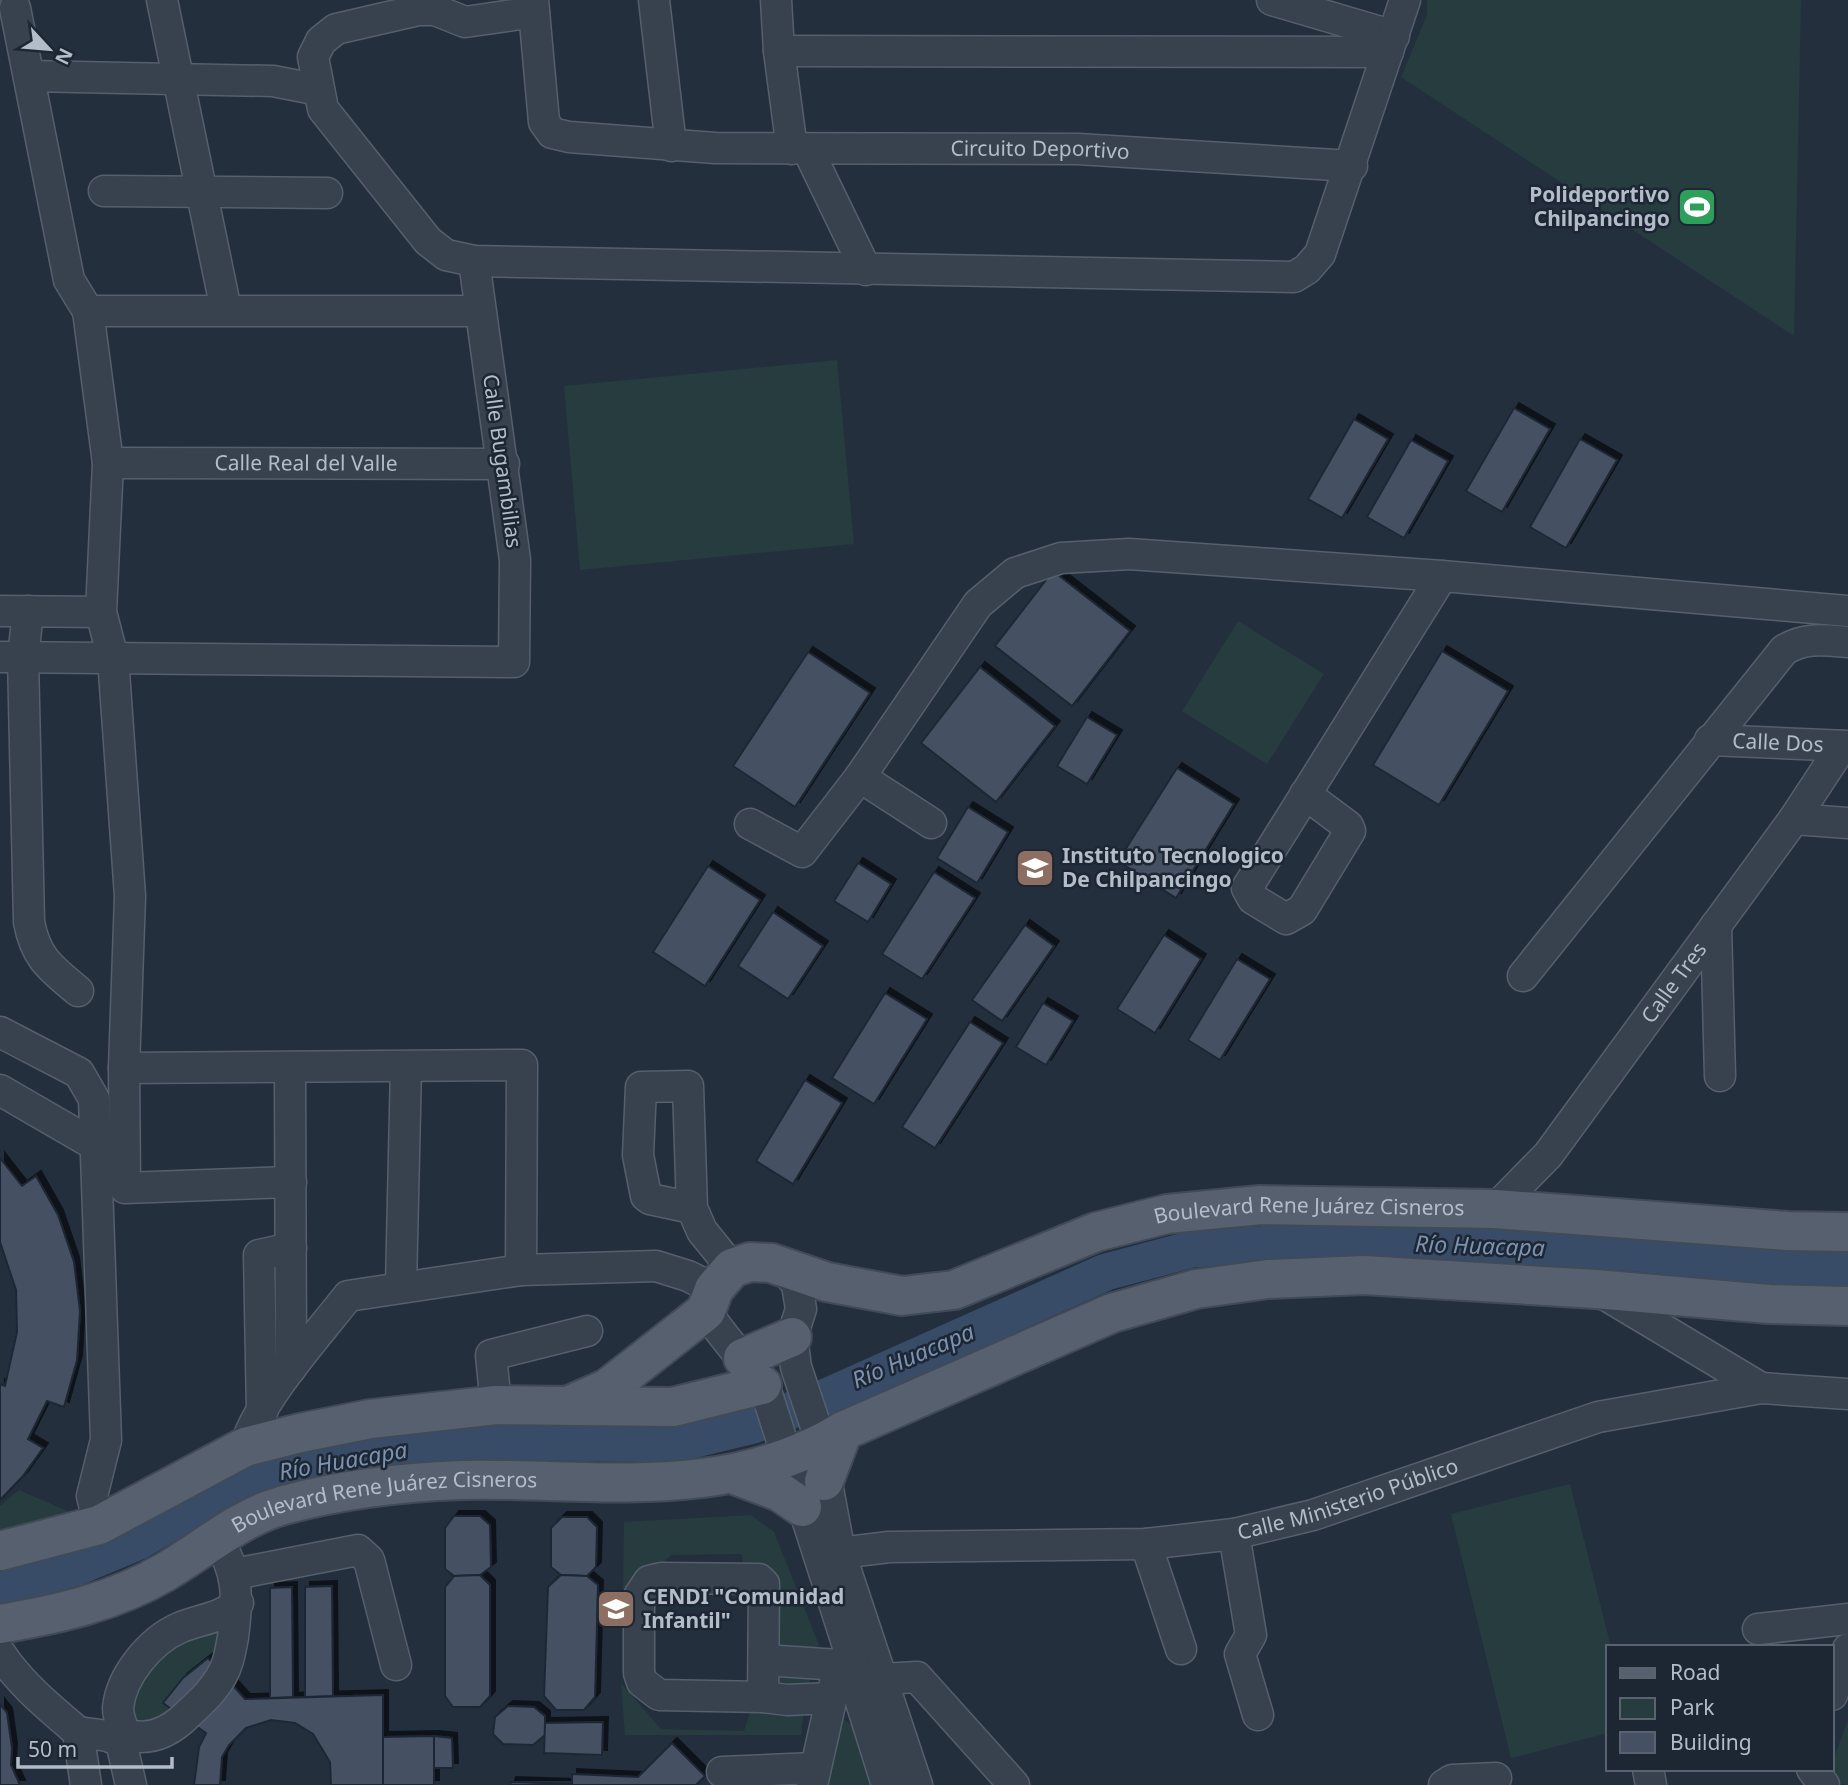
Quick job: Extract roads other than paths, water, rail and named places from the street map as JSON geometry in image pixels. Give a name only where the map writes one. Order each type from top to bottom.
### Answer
[{"type":"main road","name":"Boulevard Rene Juárez Cisneros","points":[[572,1404],[608,1388],[750,1262],[771,1263],[827,1282],[902,1296],[954,1290],[1096,1231],[1167,1214],[1260,1205],[1494,1209],[1788,1231],[1848,1232]]},
{"type":"main road","name":"Boulevard Rene Juárez Cisneros","points":[[0,1624],[108,1600],[164,1572],[243,1522],[283,1505],[406,1483],[462,1480],[687,1482],[734,1475],[811,1456],[1112,1313],[1196,1289],[1268,1279],[1364,1275],[1595,1289],[1769,1304],[1848,1306]]},
{"type":"main road","name":"Boulevard Rene Juárez Cisneros","points":[[0,1551],[99,1525],[245,1447],[370,1419],[496,1405],[673,1407],[768,1378],[792,1337]]},
{"type":"main road","points":[[734,1475],[780,1492],[811,1456]]},
{"type":"street","points":[[162,0],[226,310]]},
{"type":"street","points":[[654,0],[671,146]]},
{"type":"street","points":[[776,0],[779,51],[800,150],[866,270]]},
{"type":"street","points":[[1272,0],[1391,44]]},
{"type":"street","points":[[533,6],[465,22],[435,10],[419,10],[336,29],[321,41],[313,57],[323,108],[428,241],[446,255],[474,261],[1294,277],[1307,269],[1320,254],[1352,166],[1405,0]]},
{"type":"street","name":"Circuito Deportivo","points":[[533,6],[544,122],[552,133],[569,137],[671,146],[800,150],[1078,149],[1352,166]]},
{"type":"street","points":[[15,8],[69,280],[88,312],[108,463],[101,612],[113,658],[130,896],[124,1068],[125,1188],[291,1182]]},
{"type":"street","points":[[779,51],[1391,44]]},
{"type":"street","points":[[29,75],[273,81],[319,90]]},
{"type":"street","points":[[104,191],[202,194],[327,193]]},
{"type":"street","name":"Calle Bugambilias","points":[[113,658],[514,662],[515,560],[504,464],[474,261]]},
{"type":"street","points":[[88,312],[480,311]]},
{"type":"street","name":"Calle Real del Valle","points":[[108,463],[504,464]]},
{"type":"street","points":[[750,824],[803,852],[860,777],[978,604],[1015,573],[1061,558],[1129,554],[1441,576],[1848,611]]},
{"type":"street","points":[[1305,794],[1441,576]]},
{"type":"street","points":[[78,991],[42,961],[32,941],[12,657],[14,611],[101,612]]},
{"type":"street","points":[[1523,976],[1784,650],[1796,643],[1812,639],[1848,642]]},
{"type":"street","points":[[12,657],[113,658]]},
{"type":"street","name":"Calle Dos","points":[[1710,740],[1845,746]]},
{"type":"street","name":"Calle Tres","points":[[1494,1209],[1548,1155],[1845,746]]},
{"type":"street","points":[[860,777],[931,823]]},
{"type":"street","points":[[1794,819],[1848,823]]},
{"type":"street","points":[[1716,925],[1720,1076]]},
{"type":"street","points":[[0,1032],[79,1073],[94,1099],[106,1440],[92,1496],[99,1525]]},
{"type":"street","points":[[124,1068],[290,1069],[522,1065],[521,1270]]},
{"type":"street","points":[[401,1286],[406,1067]]},
{"type":"street","points":[[290,1069],[291,1368]]},
{"type":"street","points":[[0,1090],[95,1145]]},
{"type":"street","points":[[692,1208],[702,1231],[717,1289],[722,1337],[768,1378],[811,1456],[840,1553],[917,1785]]},
{"type":"street","points":[[262,1413],[259,1255],[291,1248]]},
{"type":"street","points":[[245,1447],[262,1413],[336,1289],[401,1286],[521,1270],[656,1266],[717,1289]]},
{"type":"street","points":[[768,1378],[792,1337],[801,1309],[797,1285],[786,1270]]},
{"type":"street","points":[[1595,1289],[1760,1388]]},
{"type":"street","points":[[496,1405],[491,1356],[587,1331]]},
{"type":"street","name":"Calle Ministerio Público","points":[[840,1553],[890,1547],[1146,1544],[1234,1534],[1312,1515],[1598,1417],[1760,1388],[1848,1394]]},
{"type":"street","points":[[811,1456],[846,1663],[887,1785]]},
{"type":"street","points":[[1234,1534],[1251,1635],[1240,1654],[1258,1715]]},
{"type":"street","points":[[0,1653],[9,1667],[40,1699],[78,1732],[123,1738],[156,1736],[180,1722],[215,1686],[225,1671],[236,1588],[229,1556],[216,1539]]},
{"type":"street","points":[[1146,1544],[1181,1649]]},
{"type":"street","points":[[131,1785],[118,1710],[121,1692],[144,1655],[176,1629],[214,1618],[236,1588],[358,1549],[369,1560],[396,1665]]},
{"type":"street","points":[[767,1698],[766,1589],[759,1579],[661,1578],[644,1586],[639,1596],[639,1673],[642,1682],[659,1695],[767,1698],[831,1698]]},
{"type":"street","points":[[1758,1629],[1848,1619]]},
{"type":"street","points":[[768,1660],[846,1663]]},
{"type":"street","points":[[722,1772],[813,1776],[831,1698],[846,1663]]},
{"type":"street","points":[[883,1679],[916,1677],[1014,1785]]},
{"type":"street","points":[[78,1732],[86,1785]]},
{"type":"street","points":[[1811,1771],[1824,1785]]},
{"type":"street","points":[[1444,1785],[1452,1780],[1496,1778]]},
{"type":"waterway","name":"Río Huacapa","points":[[0,1587],[77,1567],[137,1542],[226,1489],[282,1469],[375,1452],[486,1441],[675,1444],[753,1425],[831,1395],[1106,1272],[1192,1249],[1287,1243],[1400,1242],[1625,1252],[1790,1268],[1848,1267]]},
{"type":"place","name":"Polideportivo Chilpancingo","points":[[1697,207]]},
{"type":"place","name":"Instituto Tecnologico De Chilpancingo","points":[[1035,868]]},
{"type":"place","name":"CENDI \"Comunidad Infantil\"","points":[[616,1609]]}]
